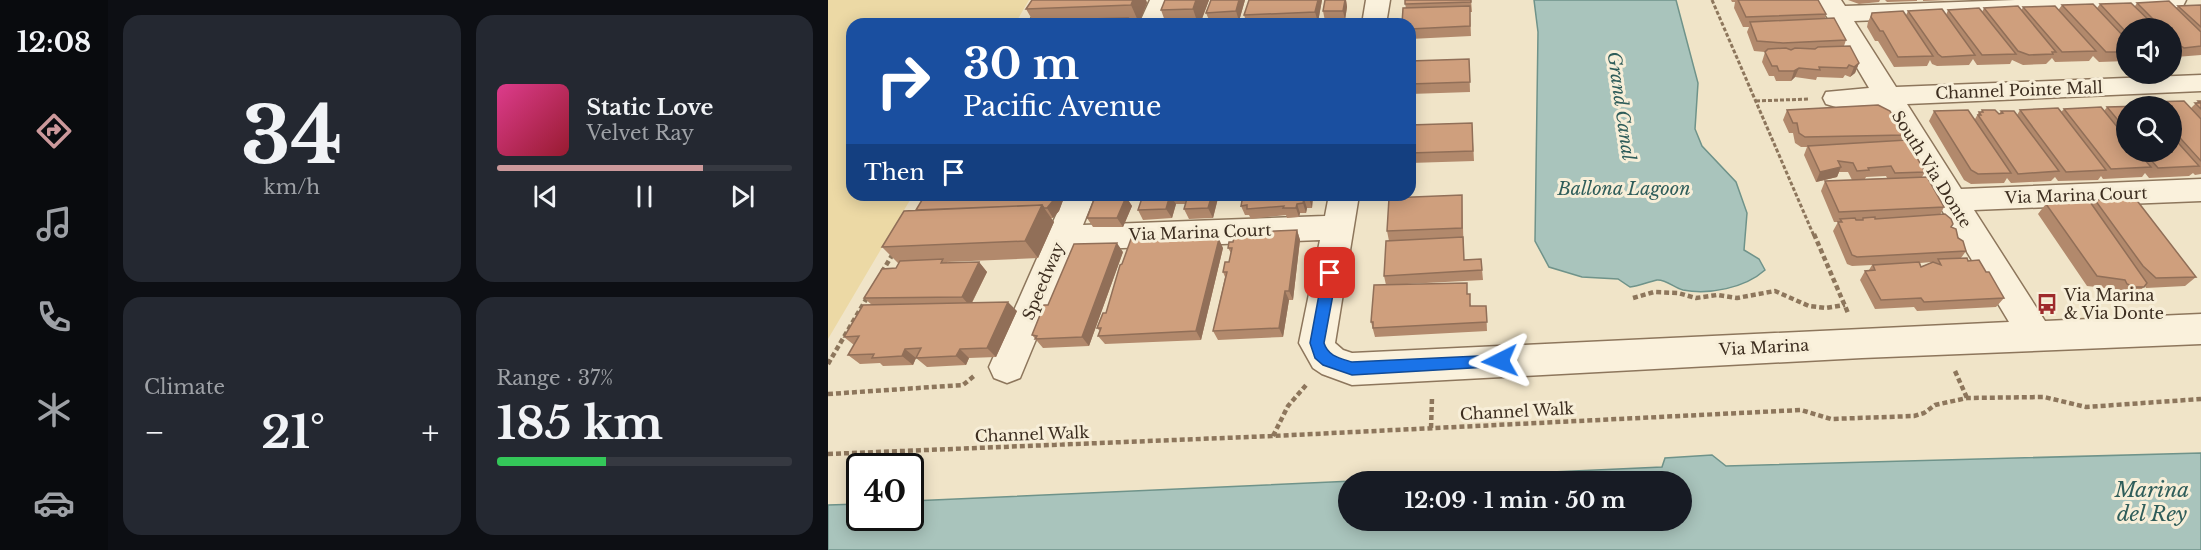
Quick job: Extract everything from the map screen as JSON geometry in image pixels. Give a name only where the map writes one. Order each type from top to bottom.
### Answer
[{"type":"street","points":[[1154,18],[1162,0]]},
{"type":"street","points":[[1375,18],[1378,0]]},
{"type":"street","points":[[1833,7],[2175,1]]},
{"type":"street","name":"South Via Donte","points":[[1833,7],[2036,337]]},
{"type":"street","name":"Channel Pointe Mall","points":[[1836,98],[2201,83]]},
{"type":"street","name":"Via Marina Court","points":[[1952,200],[2201,189]]},
{"type":"street","name":"Speedway","points":[[1007,367],[1077,201]]},
{"type":"street","points":[[1318,372],[1320,354],[1317,343],[1343,201]]},
{"type":"street","name":"Via Marina Court","points":[[1061,238],[1339,227]]},
{"type":"street","name":"Via Marina","points":[[1318,372],[1862,343],[2201,329]]},
{"type":"path","points":[[1712,0],[1862,343]]},
{"type":"path","points":[[1031,18],[1037,8]]},
{"type":"path","points":[[1756,101],[1836,98]]},
{"type":"path","points":[[881,274],[898,245]]},
{"type":"path","points":[[1633,298],[1654,292],[1678,293],[1696,298],[1717,295],[1737,298],[1775,291],[1800,305],[1828,310],[1845,305]]},
{"type":"path","points":[[828,364],[869,294]]},
{"type":"path","points":[[828,394],[963,385],[984,369],[1007,367]]},
{"type":"path","points":[[1274,436],[1288,406],[1318,372]]},
{"type":"path","name":"Channel Walk","points":[[828,454],[1274,436],[1801,410],[1831,419],[1914,416],[1950,400],[1988,397],[2044,397],[2086,407],[2201,399]]},
{"type":"sand","points":[[828,0],[1029,0],[1018,18],[846,18],[846,201],[909,201],[828,339]]},
{"type":"water","name":"Ballona Lagoon","points":[[1534,0],[1676,0],[1698,83],[1695,129],[1702,146],[1736,182],[1747,213],[1744,250],[1759,259],[1765,270],[1737,286],[1704,292],[1683,290],[1660,280],[1630,287],[1618,279],[1582,277],[1549,267],[1535,241],[1538,32]]},
{"type":"water","name":"Marina del Rey","points":[[2201,453],[2201,550],[828,550],[828,505],[846,504],[846,531],[924,531],[924,500],[1338,482],[1338,531],[1692,531],[1692,471],[1574,471],[1662,467],[1665,458],[1712,455],[1726,466]]},
{"type":"building","points":[[1032,0],[1133,0],[1131,5],[1026,9]]},
{"type":"building","points":[[1165,0],[1196,0],[1193,9],[1161,10]]},
{"type":"building","points":[[1211,0],[1239,0],[1236,11],[1206,13]]},
{"type":"building","points":[[1249,0],[1318,0],[1315,12],[1244,15]]},
{"type":"building","points":[[1325,0],[1345,0],[1343,11],[1323,11]]},
{"type":"building","points":[[1405,0],[1471,0],[1471,2],[1405,4]]},
{"type":"building","points":[[1738,0],[1818,0],[1826,14],[1746,17]]},
{"type":"building","points":[[2169,1],[2201,32],[2201,46],[2182,47],[2182,18],[2152,18],[2137,3]]},
{"type":"building","points":[[2131,3],[2147,18],[2116,18],[2116,21],[2100,4]]},
{"type":"building","points":[[2093,4],[2116,28],[2116,52],[2106,52],[2062,5]]},
{"type":"building","points":[[2201,5],[2201,27],[2178,6]]},
{"type":"building","points":[[1470,6],[1470,26],[1416,29],[1416,18],[1402,18],[1403,8]]},
{"type":"building","points":[[2018,6],[2056,52],[2029,55],[2018,51],[1984,8]]},
{"type":"building","points":[[2055,6],[2096,51],[2062,52],[2023,7]]},
{"type":"building","points":[[1979,8],[2016,54],[1982,55],[1948,10]]},
{"type":"building","points":[[1942,9],[1975,55],[1942,57],[1908,11]]},
{"type":"building","points":[[1903,11],[1933,56],[1898,57],[1883,31],[1880,31],[1871,17],[1872,13]]},
{"type":"building","points":[[1834,18],[1846,40],[1783,43],[1757,41],[1750,22]]},
{"type":"building","points":[[1850,46],[1859,63],[1854,67],[1849,65],[1847,68],[1819,67],[1820,70],[1799,68],[1794,71],[1779,71],[1777,66],[1772,66],[1765,52],[1768,49],[1791,50]]},
{"type":"building","points":[[1469,59],[1470,82],[1416,84],[1416,61]]},
{"type":"building","points":[[2182,101],[2201,119],[2201,161],[2182,140]]},
{"type":"building","points":[[1878,105],[1890,111],[1904,135],[1805,137],[1799,133],[1797,123],[1793,123],[1787,110]]},
{"type":"building","points":[[2101,107],[2116,125],[2116,162],[2147,162],[2151,167],[2111,169],[2064,109]]},
{"type":"building","points":[[2107,107],[2116,107],[2116,118]]},
{"type":"building","points":[[2058,108],[2106,170],[2066,172],[2020,110]]},
{"type":"building","points":[[1968,110],[2011,173],[1978,174],[1971,170],[1934,111]]},
{"type":"building","points":[[1982,110],[1995,110],[1999,114],[2003,113],[2001,111],[2014,111],[2059,171],[2018,174],[1978,115],[1981,115],[1979,112],[1983,112]]},
{"type":"building","points":[[1472,123],[1473,151],[1416,153],[1416,125]]},
{"type":"building","points":[[1907,140],[1925,172],[1895,173],[1891,166],[1857,171],[1853,163],[1838,161],[1841,167],[1820,172],[1808,146]]},
{"type":"building","points":[[2182,147],[2199,166],[2158,168],[2153,162],[2182,162]]},
{"type":"building","points":[[1927,177],[1944,207],[1839,212],[1825,181]]},
{"type":"building","points":[[1462,195],[1462,228],[1387,231],[1389,201],[1416,201],[1416,197]]},
{"type":"building","points":[[2135,198],[2196,277],[2156,278],[2143,266],[2095,200]]},
{"type":"building","points":[[2088,199],[2147,283],[2144,287],[2135,287],[2127,284],[2125,280],[2097,276],[2046,204],[2048,201]]},
{"type":"building","points":[[921,201],[1052,201],[1047,208],[1042,205],[916,210]]},
{"type":"building","points":[[1093,201],[1124,201],[1117,218],[1087,218]]},
{"type":"building","points":[[1141,201],[1168,201],[1166,209],[1138,210]]},
{"type":"building","points":[[1186,201],[1210,201],[1208,208],[1184,209]]},
{"type":"building","points":[[1242,201],[1304,201],[1297,204],[1296,208],[1283,208],[1284,206],[1247,209],[1247,205],[1241,206]]},
{"type":"building","points":[[1042,205],[1025,241],[882,247],[904,211]]},
{"type":"building","points":[[1945,214],[1951,219],[1953,224],[1951,227],[1956,229],[1958,238],[1963,241],[1966,251],[1857,257],[1852,255],[1838,222],[1842,222],[1840,219],[1863,220],[1863,218],[1875,217],[1875,219]]},
{"type":"building","points":[[1297,230],[1289,291],[1285,291],[1279,328],[1213,331],[1227,272],[1223,272],[1225,262],[1229,262],[1232,248],[1228,248],[1229,242],[1233,242],[1235,233]]},
{"type":"building","points":[[1197,236],[1196,239],[1219,239],[1196,331],[1098,336],[1101,328],[1097,328],[1103,313],[1106,313],[1120,265],[1131,239]]},
{"type":"building","points":[[1463,237],[1464,260],[1481,259],[1482,270],[1384,276],[1386,241]]},
{"type":"building","points":[[1117,243],[1082,337],[1035,339],[1037,336],[1032,335],[1044,305],[1048,305],[1074,244]]},
{"type":"building","points":[[1967,258],[1968,261],[1979,260],[2004,298],[1924,302],[1921,298],[1881,300],[1865,271],[1875,270],[1873,265],[1919,262],[1921,267],[1933,262],[1941,265],[1938,259]]},
{"type":"building","points":[[943,259],[941,263],[979,262],[962,297],[864,298],[882,269],[896,268],[900,261]]},
{"type":"building","points":[[1467,283],[1470,306],[1486,306],[1487,322],[1373,328],[1373,322],[1371,322],[1374,285]]},
{"type":"building","points":[[1008,302],[987,348],[960,349],[956,356],[916,358],[921,348],[905,349],[902,356],[872,358],[874,354],[848,355],[859,336],[844,337],[863,305]]},
{"type":"place","name":"Via Marina & Via Donte","points":[[2047,304]]},
{"type":"route","points":[[1330,273],[1317,343],[1320,354],[1328,361],[1352,369],[1500,361]]},
{"type":"water label","name":"Grand Canal","points":[[1621,106]]}]
